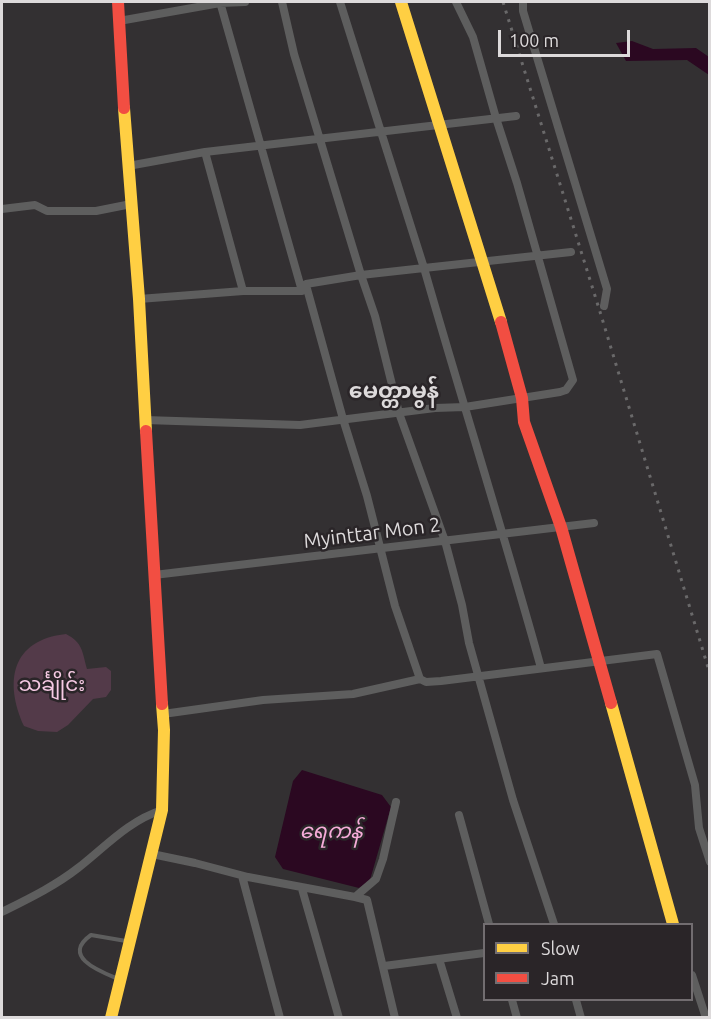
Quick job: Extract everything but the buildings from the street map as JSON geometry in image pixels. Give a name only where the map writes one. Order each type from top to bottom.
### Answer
[{"type":"main road","points":[[111,1017],[162,810],[163,714],[139,299],[118,2]]},
{"type":"main road","points":[[401,2],[511,353],[522,398],[525,422],[561,527],[673,923]]},
{"type":"street","points":[[119,21],[220,2],[245,2]]},
{"type":"street","points":[[220,2],[260,147],[367,496],[394,606],[420,679]]},
{"type":"street","points":[[282,2],[294,54],[378,326],[399,413],[445,541],[513,800],[554,923]]},
{"type":"street","points":[[340,2],[424,268],[541,668]]},
{"type":"street","points":[[145,420],[300,425],[465,406],[566,390],[573,380],[538,255],[473,37],[456,2]]},
{"type":"street","points":[[524,2],[523,11],[607,289],[604,306]]},
{"type":"street","points":[[128,166],[205,152],[516,116]]},
{"type":"street","points":[[205,152],[243,291]]},
{"type":"street","points":[[2,209],[35,205],[47,211],[96,211],[131,204]]},
{"type":"street","points":[[139,299],[304,288],[361,275],[571,252]]},
{"type":"street","name":"Myinttar Mon 2","points":[[154,575],[594,524]]},
{"type":"street","points":[[163,714],[263,700],[352,694],[420,679],[426,682],[657,654],[695,785],[699,828],[710,862]]},
{"type":"street","points":[[355,897],[376,879],[396,802]]},
{"type":"street","points":[[2,912],[48,888],[78,868],[117,835],[147,815],[162,810]]},
{"type":"street","points":[[459,815],[489,923]]},
{"type":"street","points":[[152,854],[302,889],[367,900],[395,1017]]},
{"type":"street","points":[[242,876],[280,1017]]},
{"type":"street","points":[[302,889],[339,1017]]},
{"type":"street","points":[[384,966],[483,953]]},
{"type":"street","points":[[439,959],[457,1017]]},
{"type":"street","points":[[693,978],[706,1017]]},
{"type":"street","points":[[513,1001],[517,1017]]},
{"type":"street","points":[[577,1001],[581,1017]]},
{"type":"lane","points":[[121,980],[96,970],[86,963],[80,948],[84,940],[91,935],[130,941]]},
{"type":"green space","name":"သင်္ချိုင်း","points":[[66,634],[79,644],[87,669],[106,667],[111,671],[111,690],[106,697],[93,699],[68,725],[57,732],[38,731],[24,726],[14,694],[17,666],[23,654],[33,645],[48,638]]},
{"type":"water","points":[[632,41],[653,49],[696,48],[709,57],[709,75],[687,60],[626,61],[616,43]]},
{"type":"water","name":"ရေကန်","points":[[302,770],[382,795],[391,807],[370,880],[359,888],[283,869],[275,857],[293,781]]},
{"type":"railway","points":[[503,2],[710,674]]},
{"type":"traffic: slow","points":[[401,2],[501,322]]},
{"type":"traffic: slow","points":[[124,108],[139,299],[146,431]]},
{"type":"traffic: slow","points":[[611,703],[673,923]]},
{"type":"traffic: slow","points":[[111,1018],[162,810],[164,730],[162,704]]},
{"type":"traffic: jam","points":[[118,2],[124,108]]},
{"type":"traffic: jam","points":[[501,322],[522,398],[524,422],[561,527],[611,703]]},
{"type":"traffic: jam","points":[[146,431],[162,704]]},
{"type":"district","name":"မေတ္တာမွန်","points":[[394,391]]}]
